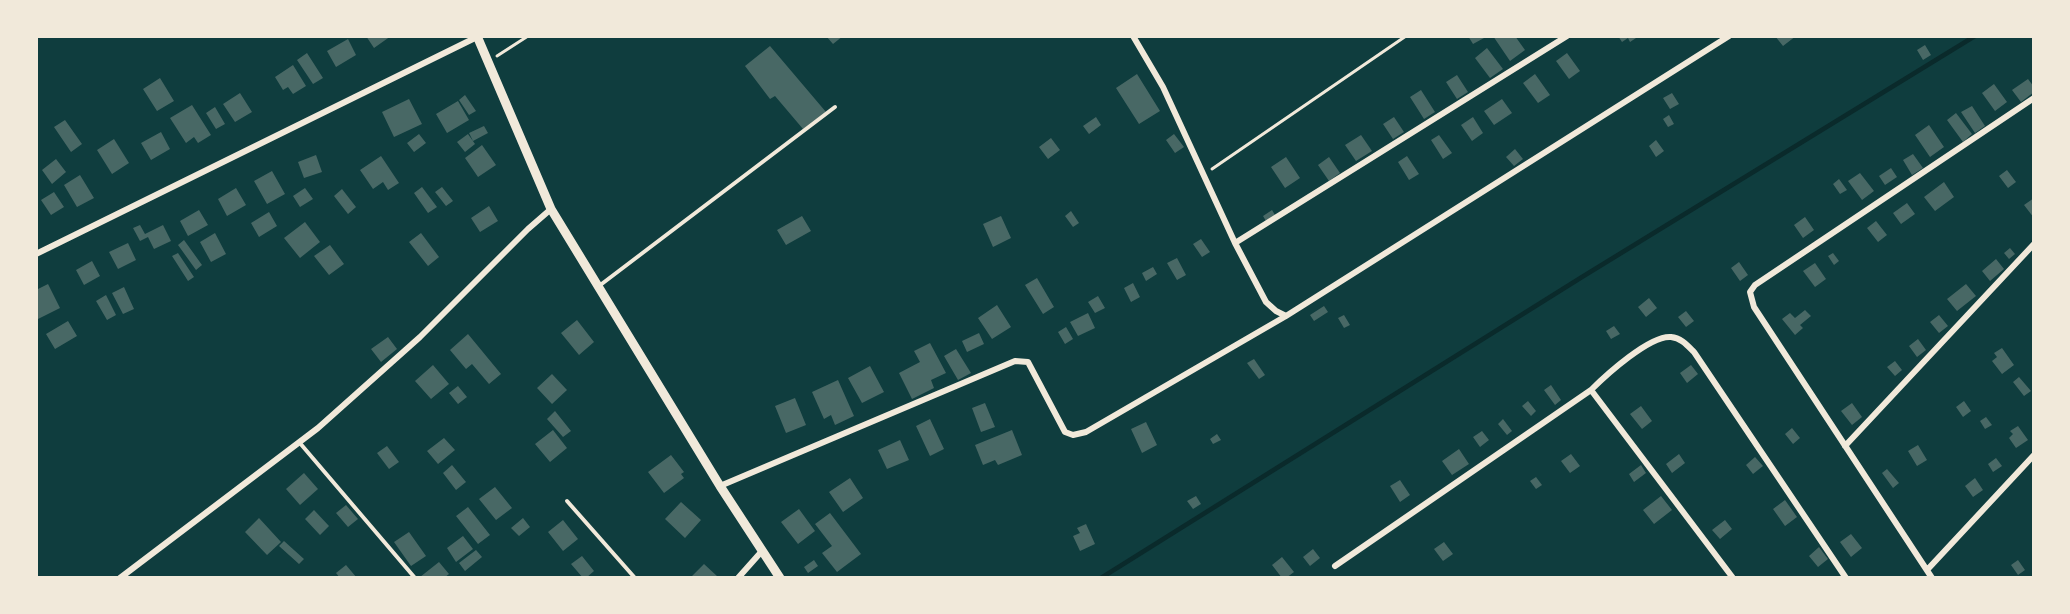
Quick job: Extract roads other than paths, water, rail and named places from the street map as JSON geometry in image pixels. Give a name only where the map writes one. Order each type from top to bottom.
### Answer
[{"type":"street","points":[[36,254],[477,36],[552,209],[720,486],[780,578]]},
{"type":"street","points":[[1133,36],[1163,87],[1235,243],[1266,302],[1286,316]]},
{"type":"street","points":[[1235,243],[1567,36]]},
{"type":"street","points":[[720,486],[1015,361],[1028,362],[1065,432],[1073,435],[1086,432],[1286,316],[1729,36]]},
{"type":"street","points":[[1932,578],[1754,307],[1750,292],[1765,278],[2034,98]]},
{"type":"street","points":[[120,578],[318,428],[420,337],[528,229],[552,209]]},
{"type":"street","points":[[1845,446],[2034,244]]},
{"type":"street","points":[[1335,566],[1591,390],[1614,367],[1660,338],[1673,337],[1685,342],[1846,578]]},
{"type":"street","points":[[1591,390],[1733,578]]},
{"type":"street","points":[[1927,570],[2034,455]]},
{"type":"street","points":[[738,578],[762,551]]},
{"type":"lane","points":[[599,286],[835,107]]},
{"type":"lane","points":[[299,442],[416,578]]},
{"type":"lane","points":[[567,501],[634,578]]},
{"type":"waterway","points":[[1101,578],[1582,277],[1975,36]]}]
